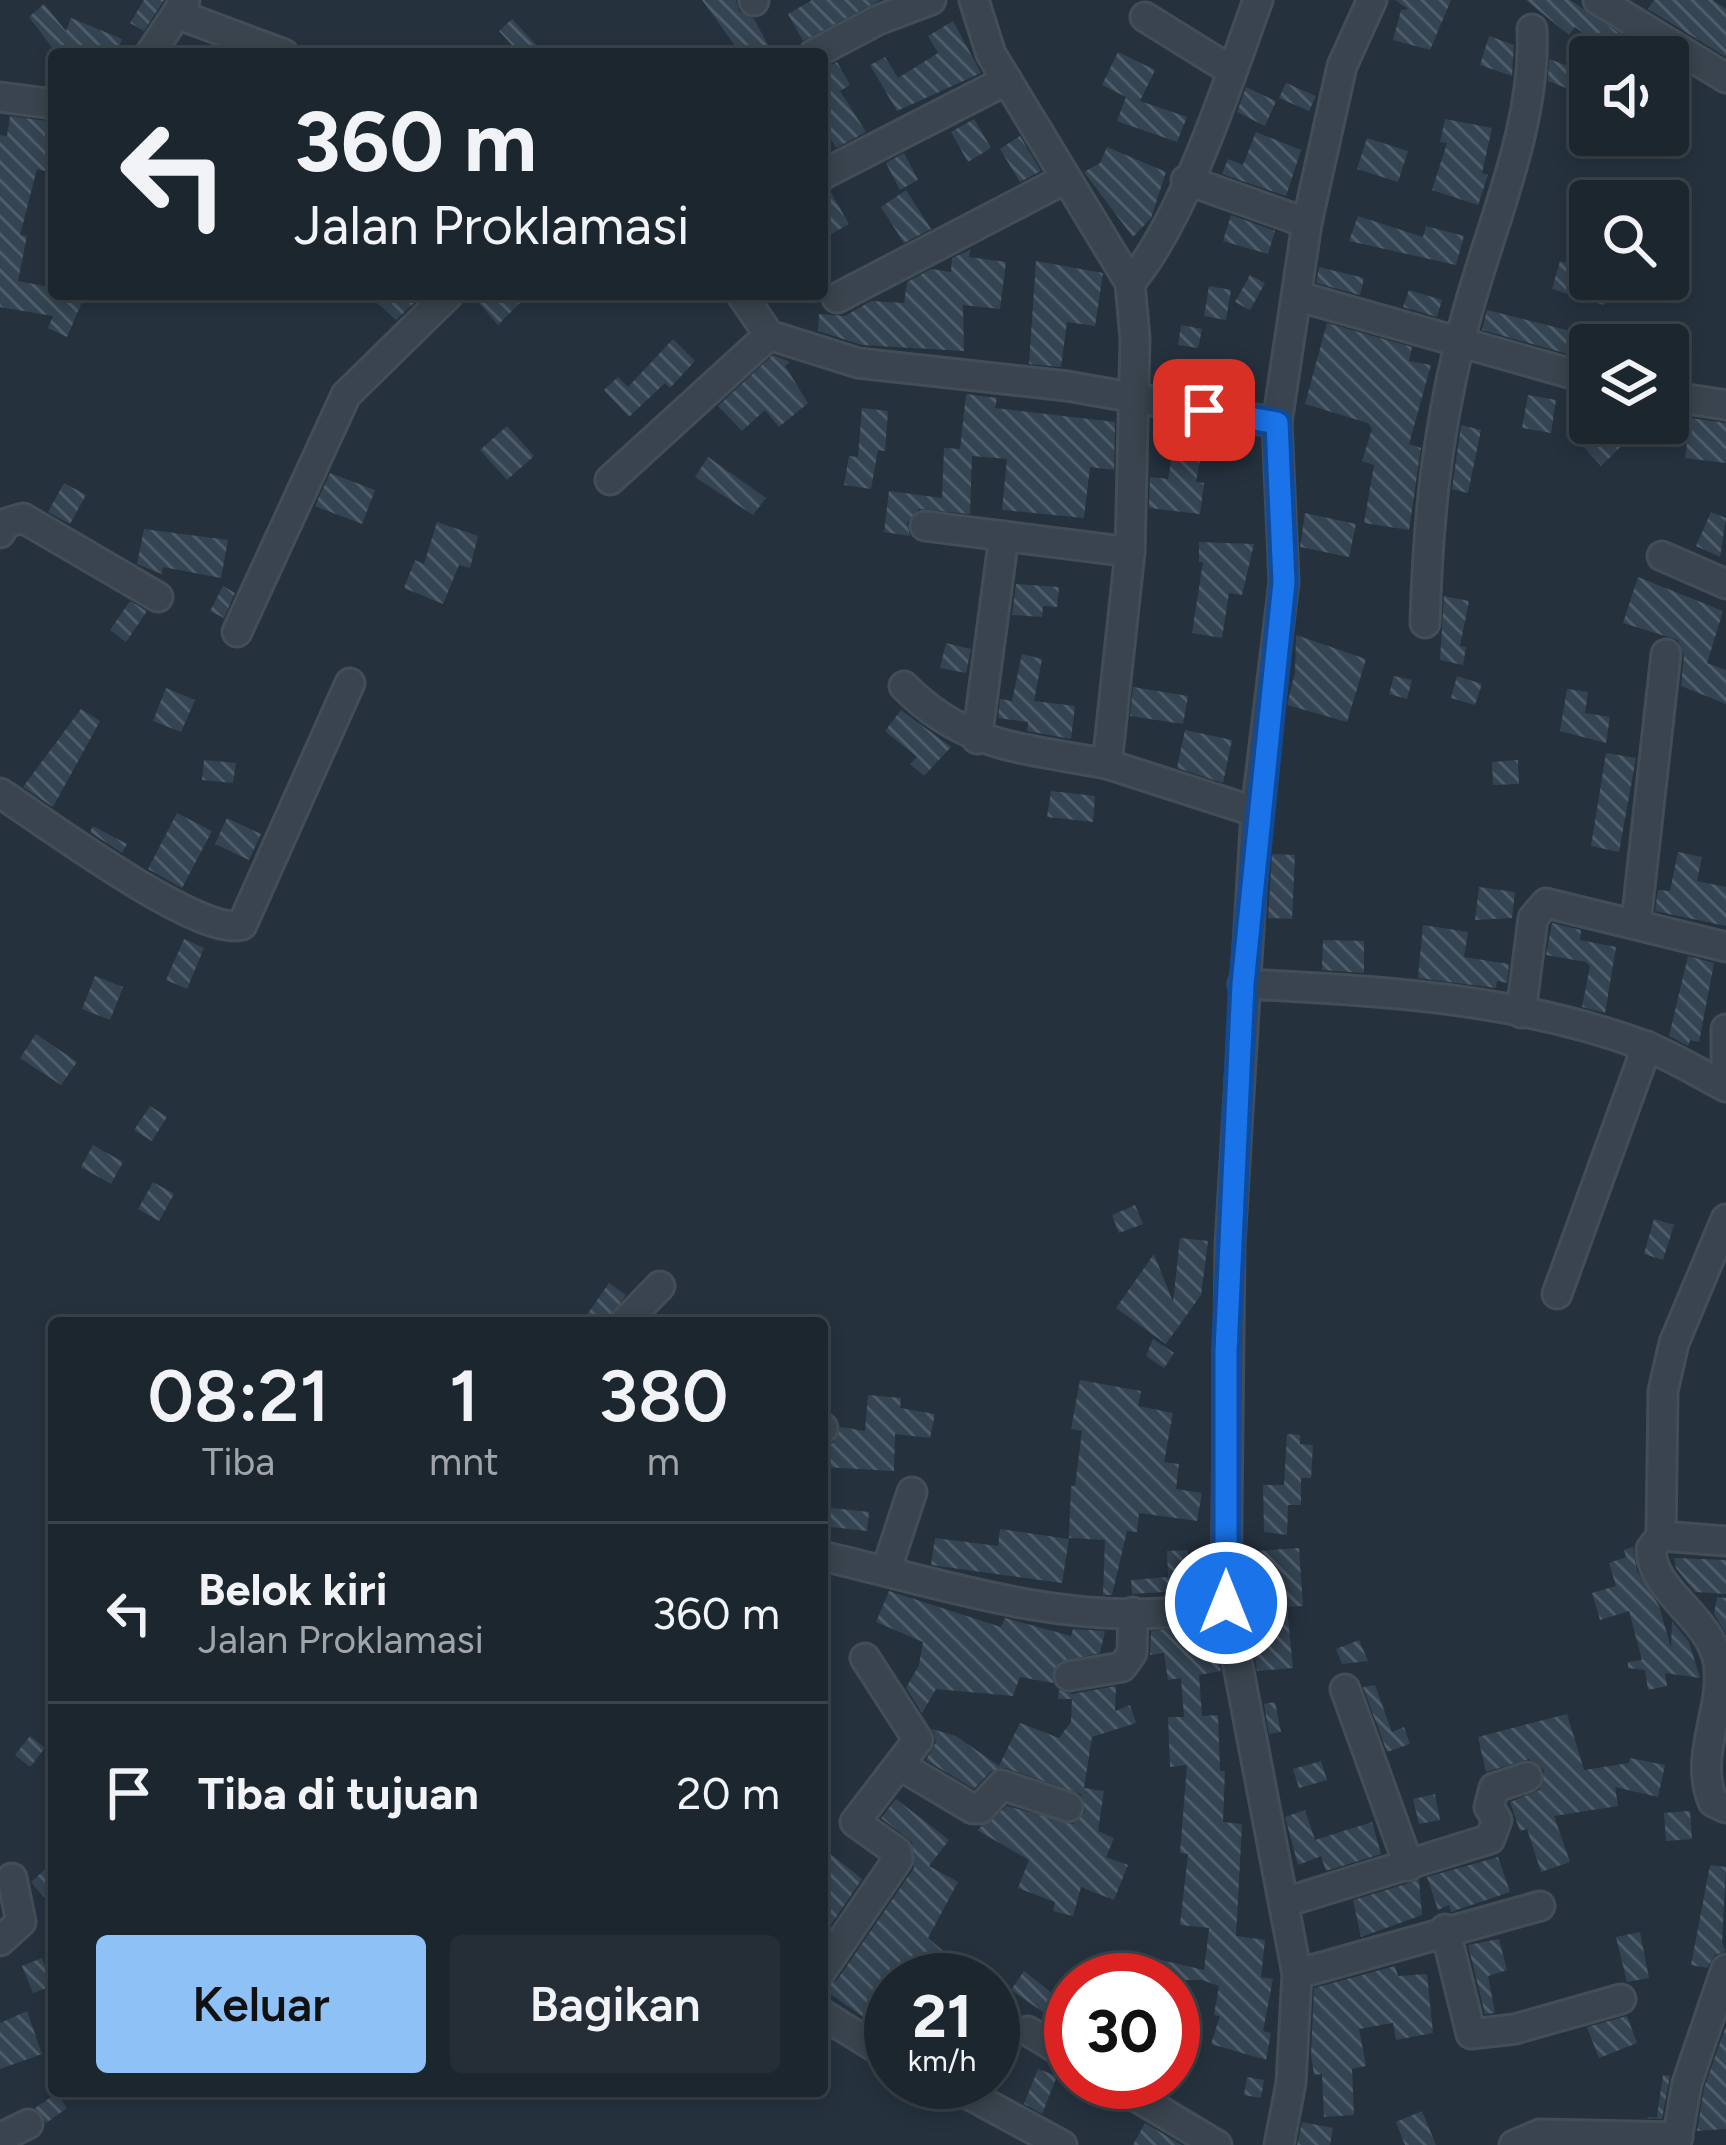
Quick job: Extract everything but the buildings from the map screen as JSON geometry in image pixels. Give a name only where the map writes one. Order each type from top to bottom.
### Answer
[{"type":"street","points":[[825,48],[878,20],[931,0]]},
{"type":"street","points":[[974,0],[1006,80],[1130,283],[1134,398],[1130,552],[1107,764]]},
{"type":"street","points":[[1130,283],[1146,264],[1186,180],[1258,0]]},
{"type":"street","points":[[1279,2145],[1292,2083],[1298,1973],[1226,1603],[1226,1351],[1243,984],[1256,812],[1284,582],[1277,423],[1307,223],[1342,66],[1372,0]]},
{"type":"street","points":[[1598,0],[1726,78]]},
{"type":"street","points":[[154,48],[182,6],[271,48]]},
{"type":"street","points":[[1145,17],[1232,71]]},
{"type":"street","points":[[1425,622],[1430,490],[1460,340],[1529,89],[1532,29]]},
{"type":"street","points":[[828,172],[1006,80]]},
{"type":"street","points":[[0,98],[48,103]]},
{"type":"street","points":[[837,298],[1064,180]]},
{"type":"street","points":[[1186,180],[1307,223]]},
{"type":"street","points":[[1297,296],[1569,373]]},
{"type":"street","points":[[237,632],[346,395],[443,300]]},
{"type":"street","points":[[745,300],[770,335],[858,363],[1134,398],[1277,423]]},
{"type":"street","points":[[610,480],[770,335]]},
{"type":"street","points":[[1689,399],[1726,405]]},
{"type":"street","points":[[0,533],[6,524],[23,518],[158,597]]},
{"type":"street","points":[[925,526],[1130,552]]},
{"type":"street","points":[[977,739],[1004,536]]},
{"type":"street","points":[[1662,556],[1726,584]]},
{"type":"street","points":[[1636,923],[1666,654]]},
{"type":"street","points":[[0,794],[186,911],[230,929],[242,926],[350,683]]},
{"type":"street","points":[[904,686],[954,729],[977,739],[1107,764],[1256,812]]},
{"type":"street","points":[[1522,1013],[1532,918],[1539,905],[1562,903],[1726,947]]},
{"type":"street","points":[[1243,984],[1375,989],[1522,1013],[1647,1046],[1726,1087]]},
{"type":"street","points":[[1726,1029],[1726,1072]]},
{"type":"street","points":[[1557,1294],[1647,1046]]},
{"type":"street","points":[[1725,1231],[1674,1343],[1663,1390],[1661,1536],[1651,1549],[1660,1579],[1698,1618],[1718,1664],[1703,1779],[1713,1802],[1726,1808]]},
{"type":"street","points":[[630,1317],[660,1286]]},
{"type":"street","points":[[886,1570],[913,1492]]},
{"type":"street","points":[[1661,1536],[1726,1541]]},
{"type":"street","points":[[828,1557],[997,1598],[1133,1612],[1226,1603]]},
{"type":"street","points":[[1069,1676],[1122,1667],[1132,1652],[1133,1612]]},
{"type":"street","points":[[828,1961],[898,1859],[897,1852],[855,1825],[916,1746],[916,1733],[883,1694],[865,1658]]},
{"type":"street","points":[[1345,1689],[1409,1866]]},
{"type":"street","points":[[901,1766],[973,1809],[980,1809],[1002,1785],[1068,1807]]},
{"type":"street","points":[[1286,1902],[1490,1839],[1497,1820],[1489,1807],[1494,1788],[1526,1777]]},
{"type":"street","points":[[0,1941],[21,1922],[12,1878]]},
{"type":"street","points":[[1298,1973],[1540,1906]]},
{"type":"street","points":[[1445,1929],[1471,2034],[1515,2029],[1621,1999]]},
{"type":"street","points":[[1514,2145],[1540,2134],[1677,2141],[1687,2083],[1726,1969]]},
{"type":"street","points":[[828,2018],[864,2040]]},
{"type":"street","points":[[1028,2031],[1044,2041]]},
{"type":"street","points":[[996,2109],[1062,2145]]},
{"type":"street","points":[[1157,2109],[1216,2145]]},
{"type":"street","points":[[0,2138],[28,2124]]},
{"type":"route","points":[[1204,410],[1277,423],[1284,582],[1256,812],[1243,984],[1226,1351],[1226,1603]]}]
